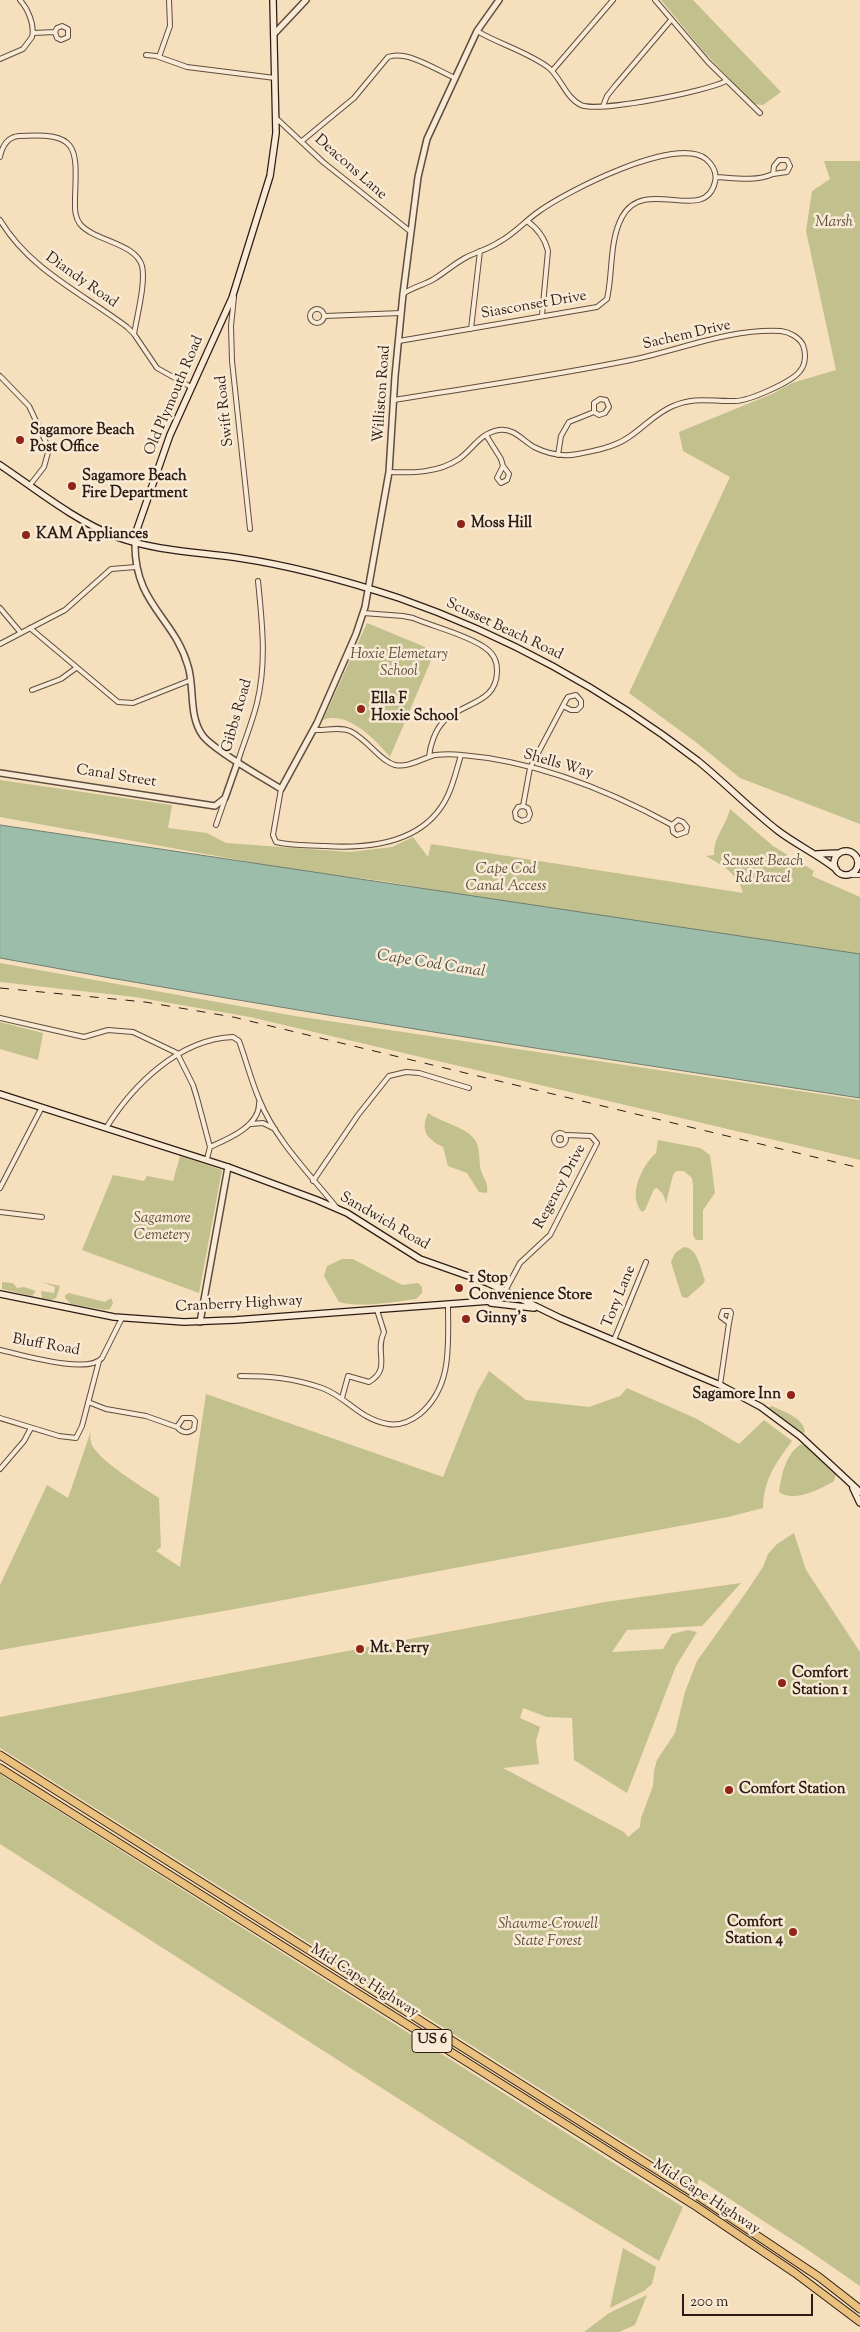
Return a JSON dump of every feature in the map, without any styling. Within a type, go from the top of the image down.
[{"type":"highway","name":"Mid Cape Highway","points":[[0,1755],[714,2206],[818,2277],[860,2309]]},
{"type":"highway","name":"Mid Cape Highway","points":[[0,1768],[697,2207],[795,2273],[860,2322]]},
{"type":"main road","name":"Old Plymouth Road","points":[[135,543],[136,532],[164,449],[235,290],[270,176],[275,150],[276,118],[273,0]]},
{"type":"main road","name":"Scusset Beach Road","points":[[0,466],[94,526],[135,543],[274,564],[369,588],[474,627],[548,663],[591,687],[706,768],[779,832],[812,852],[841,873],[847,874],[857,868],[859,859],[849,851],[825,855],[812,852]]},
{"type":"main road","points":[[836,869],[834,862],[839,853]]},
{"type":"main road","name":"Sandwich Road","points":[[0,1094],[228,1166],[337,1208],[415,1256],[505,1291],[543,1310],[720,1385],[754,1403],[783,1423],[810,1445],[860,1492]]},
{"type":"main road","name":"Cranberry Highway","points":[[0,1294],[122,1318],[200,1322],[482,1302],[496,1300],[505,1291]]},
{"type":"main road","name":"Cranberry Highway","points":[[482,1302],[543,1310]]},
{"type":"main road","points":[[850,1484],[860,1503]]},
{"type":"street","points":[[0,59],[26,47],[33,33],[26,9],[20,0]]},
{"type":"street","points":[[159,57],[170,26],[169,0]]},
{"type":"street","points":[[274,34],[306,0]]},
{"type":"street","name":"Williston Road","points":[[281,789],[313,730],[363,613],[369,588],[389,472],[403,294],[410,232],[418,177],[427,139],[477,31],[499,0]]},
{"type":"street","points":[[552,71],[613,0]]},
{"type":"street","points":[[655,0],[726,81],[760,113]]},
{"type":"street","points":[[603,106],[606,96],[671,20]]},
{"type":"street","points":[[477,31],[533,59],[552,71],[578,103],[590,107],[708,88],[726,81]]},
{"type":"street","points":[[33,33],[55,32]]},
{"type":"street","points":[[146,54],[187,67],[275,78]]},
{"type":"street","points":[[302,141],[354,98],[388,57],[396,55],[405,56],[455,78]]},
{"type":"street","name":"Deacons Lane","points":[[276,118],[352,187],[410,232]]},
{"type":"street","name":"Diandy Road","points":[[0,157],[5,144],[16,136],[55,138],[69,144],[76,156],[75,208],[80,223],[88,230],[130,252],[141,263],[142,278],[134,334]]},
{"type":"street","points":[[403,294],[415,286],[434,279],[463,259],[498,243],[559,198],[633,164],[654,158],[697,154],[711,164],[716,177],[758,178],[787,172],[790,166],[787,160],[781,159],[776,162],[773,174]]},
{"type":"street","name":"Siasconset Drive","points":[[399,341],[597,307],[606,299],[616,234],[621,218],[633,204],[650,198],[681,202],[699,200],[713,188],[716,177]]},
{"type":"street","name":"Diandy Road","points":[[0,220],[13,238],[39,266],[122,323],[134,334],[157,368],[191,387]]},
{"type":"street","points":[[527,221],[546,242],[548,250],[542,316]]},
{"type":"street","points":[[471,329],[480,251]]},
{"type":"street","points":[[405,280],[415,286]]},
{"type":"street","name":"Swift Road","points":[[235,290],[231,326],[231,355],[250,529]]},
{"type":"street","points":[[325,316],[402,313]]},
{"type":"street","name":"Sachem Drive","points":[[394,400],[632,360],[731,336],[763,331],[786,332],[801,341],[804,352],[803,366],[800,372],[786,382],[742,400],[710,398],[682,402],[658,414],[624,440],[577,454],[558,455],[534,447],[510,431],[500,430],[486,435]]},
{"type":"street","points":[[0,376],[30,409],[49,449],[44,467],[30,485]]},
{"type":"street","points":[[0,383],[6,382]]},
{"type":"street","points":[[558,455],[565,426],[573,419],[594,412],[603,414],[608,410],[609,406],[606,400],[600,399],[594,403],[594,412]]},
{"type":"street","points":[[389,472],[422,472],[438,468],[458,460],[486,435],[501,459],[503,466]]},
{"type":"street","name":"Old Plymouth Road","points":[[135,543],[136,567],[146,594],[182,652],[188,666],[194,717],[198,729],[210,743],[281,789]]},
{"type":"street","points":[[0,644],[65,610],[111,569],[136,567]]},
{"type":"street","name":"Gibbs Road","points":[[216,825],[256,705],[263,671],[263,640],[258,581]]},
{"type":"street","points":[[0,608],[21,633]]},
{"type":"street","points":[[363,613],[413,618],[478,644],[490,652],[496,663],[497,677],[492,691],[486,698],[444,721],[432,742],[429,757]]},
{"type":"street","points":[[30,628],[111,698],[126,704],[137,702],[191,680]]},
{"type":"street","points":[[32,690],[61,679],[76,668]]},
{"type":"street","points":[[524,806],[530,768],[563,706],[568,697],[573,695],[581,701],[580,706],[576,710],[563,706]]},
{"type":"street","name":"Shells Way","points":[[313,730],[340,728],[350,731],[368,743],[385,760],[394,765],[405,765],[429,757],[461,754],[530,768],[616,796],[672,824]]},
{"type":"street","points":[[281,789],[273,835],[274,840],[288,844],[357,848],[381,845],[421,826],[440,807],[448,795],[461,754]]},
{"type":"street","name":"Canal Street","points":[[0,773],[205,805],[219,805],[225,798]]},
{"type":"street","points":[[524,806],[528,808],[530,814],[528,819],[522,821],[516,818],[515,812],[518,808],[524,806]]},
{"type":"street","name":"Shells Way","points":[[678,820],[683,822],[687,827],[686,832],[680,836],[675,834],[672,830],[672,824],[678,820]]},
{"type":"street","name":"Scusset Beach Road","points":[[847,874],[860,875]]},
{"type":"street","points":[[0,1018],[84,1037],[108,1030],[133,1032],[177,1053],[193,1085],[210,1147],[207,1160]]},
{"type":"street","points":[[106,1128],[151,1074],[177,1053],[221,1038],[235,1038],[242,1050],[259,1100],[276,1129],[294,1158],[337,1208]]},
{"type":"street","points":[[313,1181],[358,1115],[389,1076],[406,1072],[419,1073],[469,1088]]},
{"type":"street","points":[[251,1124],[258,1112],[259,1100]]},
{"type":"street","points":[[0,1188],[42,1107]]},
{"type":"street","points":[[210,1147],[251,1124],[263,1123],[276,1129]]},
{"type":"street","name":"Regency Drive","points":[[505,1291],[520,1263],[550,1235],[596,1144],[591,1136],[567,1136]]},
{"type":"street","points":[[200,1322],[228,1166]]},
{"type":"street","points":[[0,1212],[42,1217]]},
{"type":"street","name":"Tory Lane","points":[[614,1340],[646,1262]]},
{"type":"street","points":[[240,1376],[290,1378],[324,1389],[342,1398],[356,1412],[388,1424],[399,1424],[408,1421],[429,1406],[442,1386],[447,1365],[448,1305]]},
{"type":"street","points":[[342,1398],[348,1376],[369,1382],[377,1378],[381,1372],[380,1341],[384,1332],[377,1310]]},
{"type":"street","name":"Bluff Road","points":[[0,1350],[74,1364],[99,1361],[122,1318]]},
{"type":"street","points":[[720,1385],[729,1324]]},
{"type":"street","points":[[0,1418],[59,1436],[76,1438],[99,1361]]},
{"type":"street","points":[[88,1402],[106,1409],[146,1416],[177,1427],[184,1432],[191,1432],[194,1429],[195,1421],[192,1418],[183,1418],[177,1427]]},
{"type":"street","points":[[0,1469],[24,1441],[31,1428]]},
{"type":"green space","points":[[661,0],[693,0],[781,92],[763,105],[754,104],[704,52]]},
{"type":"green space","name":"Marsh","points":[[824,161],[860,161],[860,824],[740,778],[697,743],[629,693],[730,477],[683,451],[679,432],[772,394],[792,383],[836,370],[806,231],[812,191],[830,179]]},
{"type":"green space","name":"Hoxie Elemetary School","points":[[367,623],[435,651],[390,757],[369,735],[351,723],[342,719],[332,718],[323,720]]},
{"type":"green space","name":"Cape Cod Canal Access","points":[[0,780],[172,805],[168,828],[207,833],[226,843],[350,852],[392,847],[413,837],[428,857],[431,844],[743,893],[734,875],[706,856],[714,855],[718,837],[730,809],[773,846],[814,871],[812,876],[860,897],[860,954],[503,902],[382,881],[294,870],[0,817]]},
{"type":"green space","points":[[0,963],[295,1016],[860,1100],[860,1160],[250,1017],[135,997],[0,982]]},
{"type":"green space","points":[[0,1022],[43,1033],[38,1060],[0,1049]]},
{"type":"green space","points":[[428,1113],[460,1128],[475,1140],[479,1150],[480,1167],[487,1186],[487,1193],[479,1192],[467,1173],[448,1166],[443,1147],[433,1141],[425,1130]]},
{"type":"green space","points":[[658,1140],[700,1148],[710,1155],[715,1193],[703,1210],[703,1240],[696,1240],[693,1235],[693,1185],[692,1178],[684,1171],[676,1171],[673,1175],[666,1203],[663,1194],[657,1188],[654,1189],[645,1210],[642,1212],[638,1205],[636,1189],[638,1181],[646,1165],[656,1153]]},
{"type":"green space","name":"Sagamore Cemetery","points":[[180,1156],[222,1170],[199,1293],[82,1250],[113,1175],[144,1181],[147,1176],[173,1181]]},
{"type":"green space","points":[[684,1247],[689,1248],[695,1255],[705,1280],[687,1298],[682,1297],[671,1262],[675,1253]]},
{"type":"green space","points":[[342,1259],[353,1259],[402,1285],[418,1283],[422,1287],[422,1293],[416,1299],[387,1303],[348,1304],[339,1302],[324,1276],[327,1266]]},
{"type":"green space","points":[[2,1282],[13,1283],[17,1288],[24,1287],[36,1291],[32,1296],[2,1289]]},
{"type":"green space","points":[[42,1282],[60,1286],[56,1298],[51,1300],[42,1298],[41,1291],[54,1293],[55,1287]]},
{"type":"green space","points":[[69,1293],[105,1302],[111,1298],[113,1303],[110,1309],[105,1310],[71,1304],[65,1298],[65,1295]]},
{"type":"green space","points":[[489,1371],[526,1400],[589,1407],[620,1396],[627,1388],[697,1419],[739,1444],[764,1420],[792,1441],[771,1472],[763,1508],[728,1517],[235,1609],[0,1650],[0,1585],[47,1485],[68,1498],[91,1431],[91,1443],[105,1460],[159,1498],[161,1547],[156,1551],[180,1567],[206,1394],[443,1477],[477,1392]]},
{"type":"green space","points":[[772,1406],[801,1422],[805,1432],[802,1433],[767,1408]]},
{"type":"green space","points":[[801,1444],[806,1446],[836,1474],[834,1481],[807,1494],[785,1495],[779,1492],[785,1465],[791,1454]]},
{"type":"green space","name":"Shawme-Crowell State Forest","points":[[794,1533],[806,1570],[860,1652],[860,2286],[699,2179],[696,2187],[0,1748],[0,1717],[605,1602],[741,1583],[702,1626],[627,1630],[612,1652],[663,1649],[672,1634],[688,1630],[697,1632],[676,1666],[627,1793],[574,1760],[572,1718],[547,1717],[523,1708],[520,1718],[540,1727],[536,1741],[539,1764],[503,1768],[624,1832],[628,1837],[640,1827],[641,1818],[653,1786],[657,1760],[675,1733],[685,1692],[697,1661],[763,1567],[768,1554],[777,1544]]},
{"type":"green space","points":[[0,1774],[683,2207],[659,2261],[535,2186],[0,1844]]},
{"type":"green space","points":[[623,2248],[656,2267],[652,2284],[644,2291],[610,2308]]},
{"type":"green space","points":[[647,2295],[635,2325],[619,2332],[584,2332],[609,2313]]},
{"type":"water","name":"Cape Cod Canal","points":[[0,825],[860,954],[860,1098],[322,1014],[0,958]]},
{"type":"railway","points":[[0,988],[145,1002],[233,1017],[860,1168]]},
{"type":"place","name":"Sagamore Beach Post Office","points":[[20,440]]},
{"type":"place","name":"Sagamore Beach Fire Department","points":[[72,486]]},
{"type":"place","name":"Moss Hill","points":[[461,524]]},
{"type":"place","name":"KAM Appliances","points":[[26,535]]},
{"type":"place","name":"Ella F Hoxie School","points":[[361,709]]},
{"type":"place","name":"1 Stop Convenience Store","points":[[459,1288]]},
{"type":"place","name":"Ginny's","points":[[466,1319]]},
{"type":"place","name":"Sagamore Inn","points":[[791,1395]]},
{"type":"place","name":"Mt. Perry","points":[[360,1649]]},
{"type":"place","name":"Comfort Station 1","points":[[782,1683]]},
{"type":"place","name":"Comfort Station","points":[[729,1790]]},
{"type":"place","name":"Comfort Station 4","points":[[793,1932]]},
{"type":"park label","name":"Scusset Beach Rd Parcel","points":[[763,870]]}]
